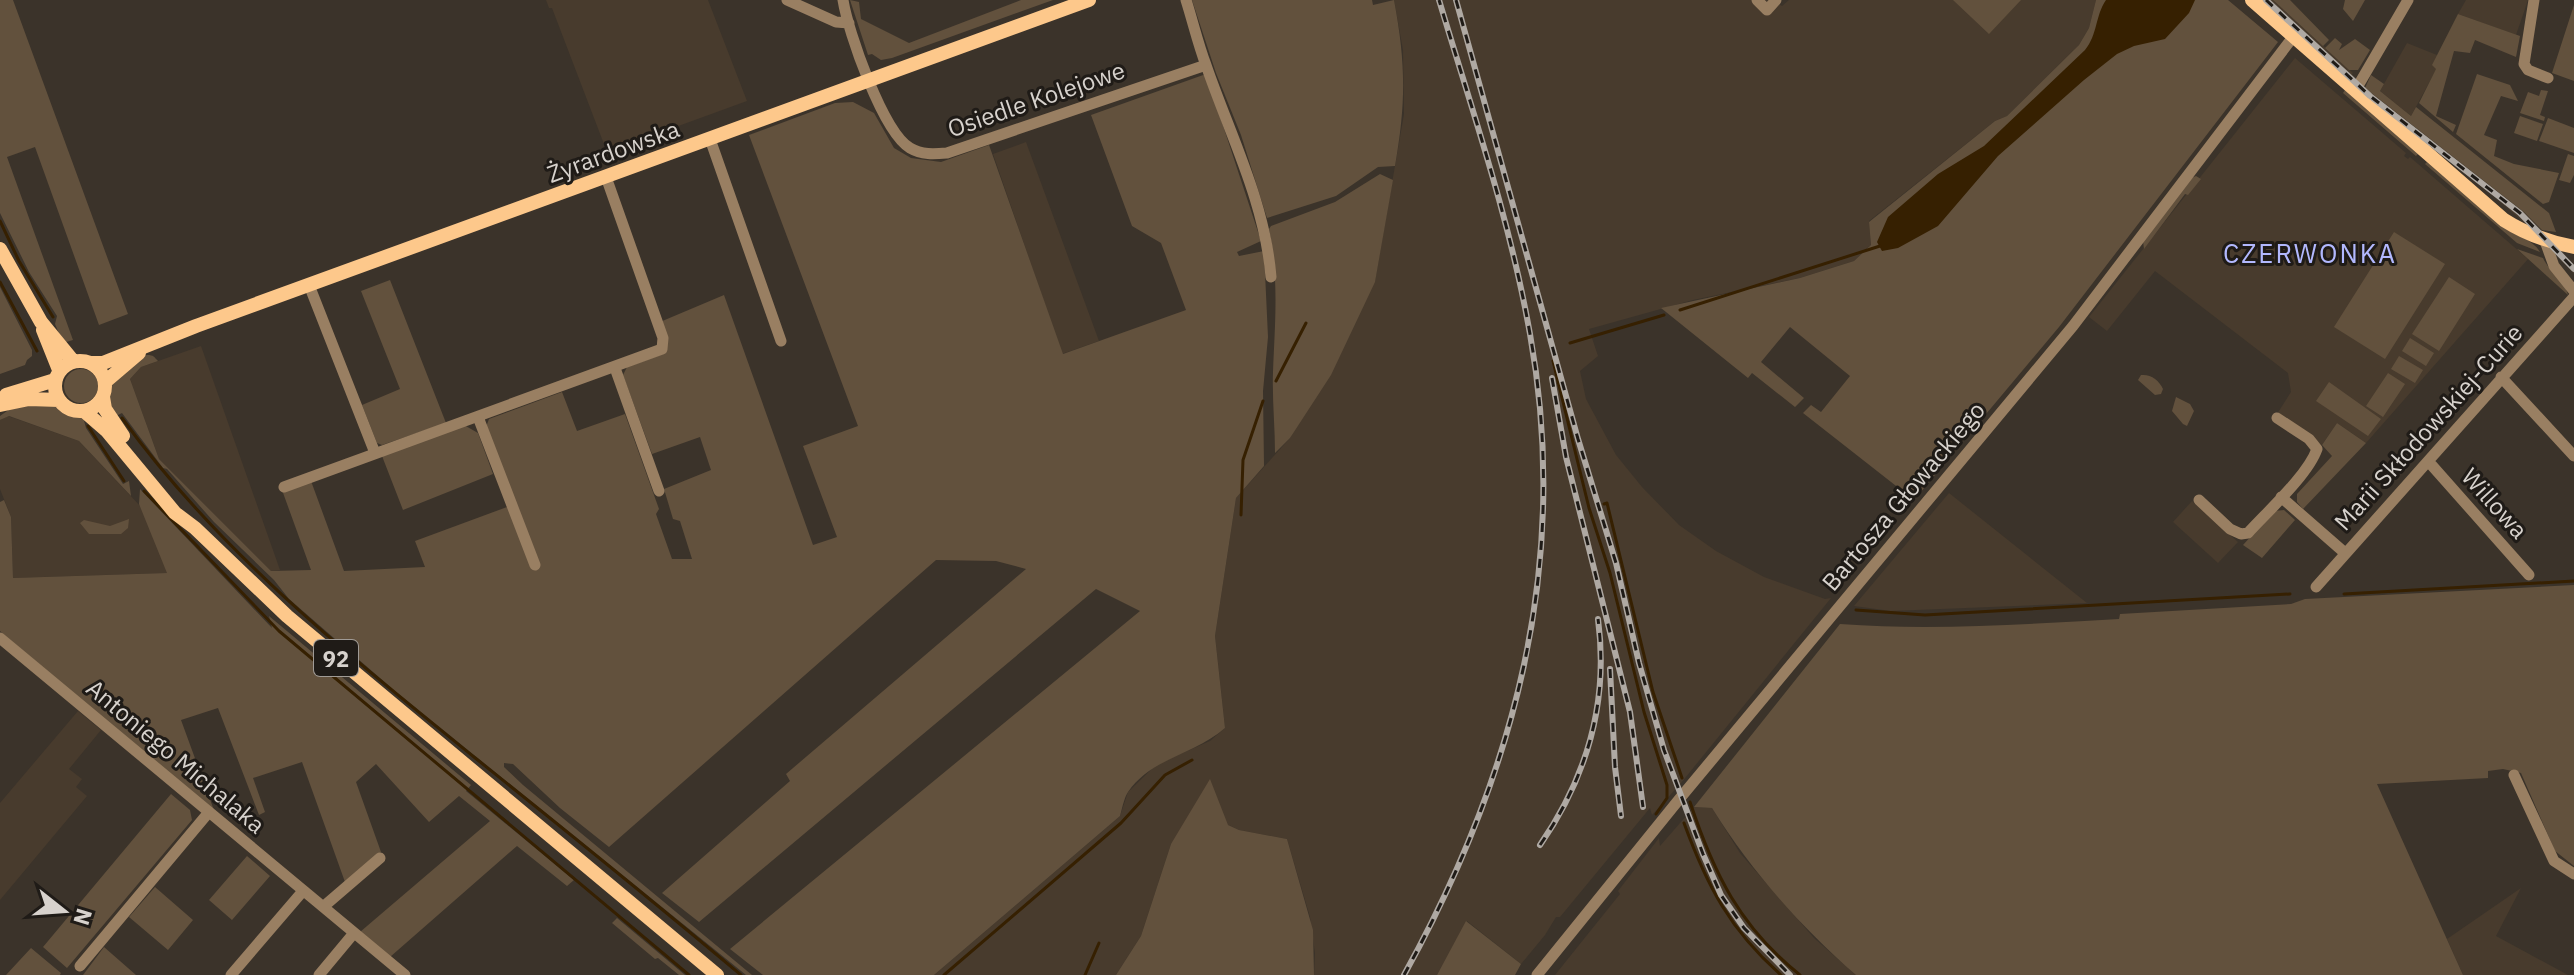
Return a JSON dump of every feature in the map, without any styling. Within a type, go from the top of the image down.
[{"type":"main road","name":"Żyrardowska","points":[[92,363],[103,363],[1089,0]]},
{"type":"main road","points":[[2252,0],[2504,220],[2545,241],[2574,247]]},
{"type":"main road","points":[[0,249],[41,322],[73,361],[92,363],[103,374],[104,390],[95,406],[84,411],[65,407],[59,400],[55,390],[57,375],[41,322]]},
{"type":"main road","name":"Żyrardowska","points":[[104,390],[152,343]]},
{"type":"main road","points":[[0,396],[57,375],[73,361]]},
{"type":"main road","name":"92","points":[[104,390],[105,409],[113,423],[195,528]]},
{"type":"main road","points":[[0,405],[41,397],[59,400]]},
{"type":"main road","name":"92","points":[[84,411],[107,431],[175,513],[195,528],[298,626],[717,975]]},
{"type":"street","points":[[787,0],[836,22],[849,23]]},
{"type":"street","name":"Osiedle Kolejowe","points":[[843,0],[870,80],[896,137],[911,149],[927,154],[947,153],[1206,65]]},
{"type":"street","points":[[1186,0],[1206,65],[1244,166],[1268,245],[1271,277]]},
{"type":"street","points":[[1757,0],[1767,10],[1776,0]]},
{"type":"street","points":[[2355,91],[2408,0]]},
{"type":"street","points":[[2534,0],[2524,64],[2528,70],[2548,78]]},
{"type":"street","name":"Bartosza Głowackiego","points":[[1537,975],[2073,326],[2293,37]]},
{"type":"street","points":[[710,139],[781,341]]},
{"type":"street","points":[[284,487],[658,353],[664,342],[606,177]]},
{"type":"street","points":[[2545,241],[2554,266],[2574,291]]},
{"type":"street","points":[[309,285],[375,453]]},
{"type":"street","name":"Marii Skłodowskiej-Curie","points":[[2316,587],[2574,297]]},
{"type":"street","points":[[615,368],[659,491]]},
{"type":"street","points":[[2501,377],[2574,456]]},
{"type":"street","points":[[478,417],[535,565]]},
{"type":"street","points":[[2199,500],[2230,529],[2241,534],[2248,533],[2314,457],[2317,449],[2309,439],[2277,418]]},
{"type":"street","name":"Willowa","points":[[2428,461],[2529,575]]},
{"type":"street","points":[[2281,497],[2345,553]]},
{"type":"street","name":"Antoniego Michalaka","points":[[0,638],[405,975]]},
{"type":"street","points":[[2514,775],[2554,861],[2574,874]]},
{"type":"street","points":[[80,966],[209,812]]},
{"type":"street","points":[[323,907],[380,858]]},
{"type":"street","points":[[231,975],[303,891]]},
{"type":"street","points":[[319,975],[354,933]]},
{"type":"shaded area","points":[[0,0],[13,0],[128,314],[99,325],[35,147],[7,157],[73,340],[63,343],[55,324],[57,316],[29,272],[0,213]]},
{"type":"shaded area","points":[[546,0],[708,0],[747,101],[607,152],[552,8]]},
{"type":"shaded area","points":[[850,0],[859,2],[861,19],[909,43],[1021,0],[1053,0],[881,60],[868,55]]},
{"type":"shaded area","points":[[1192,0],[1372,0],[1373,5],[1394,0],[1403,83],[1395,166],[1378,167],[1336,196],[1267,218],[1241,135]]},
{"type":"shaded area","points":[[1394,0],[1772,0],[1782,6],[1789,0],[2096,0],[2089,28],[2079,45],[2007,116],[1995,121],[1869,221],[1871,245],[1854,261],[1800,278],[1693,300],[1589,329],[1598,356],[1580,371],[1586,399],[1616,455],[1642,487],[1679,525],[1716,551],[1764,577],[1825,599],[1831,598],[1681,783],[1652,815],[1650,808],[1560,917],[1556,917],[1521,964],[1467,921],[1437,975],[1314,975],[1315,953],[1310,917],[1287,839],[1228,825],[1171,844],[1141,936],[1116,975],[934,975],[1120,816],[1128,792],[1157,764],[1210,741],[1225,728],[1215,636],[1236,498],[1290,438],[1375,281],[1404,114],[1403,50]]},
{"type":"shaded area","points":[[1953,0],[2021,0],[1989,34]]},
{"type":"shaded area","points":[[2096,0],[2228,0],[2278,42],[2059,327],[1914,500],[1803,413],[1811,405],[1821,412],[1850,376],[1790,327],[1761,362],[1804,398],[1795,407],[1752,373],[1748,378],[1661,308],[1800,278],[1854,261],[1871,245],[1869,222],[1995,121],[2007,116],[2079,45],[2089,28]]},
{"type":"shaded area","points":[[2106,0],[2195,0],[2189,13],[2165,39],[2134,46],[2117,54],[2084,80],[1998,156],[1938,226],[1898,248],[1882,251],[1877,242],[1888,217],[1938,174],[1984,146],[2085,50]]},
{"type":"shaded area","points":[[2262,0],[2273,0],[2353,73],[2348,79]]},
{"type":"shaded area","points":[[2273,0],[2290,0],[2329,40],[2323,46]]},
{"type":"shaded area","points":[[2345,0],[2365,0],[2353,21],[2343,9]]},
{"type":"shaded area","points":[[2466,0],[2528,0],[2516,35],[2458,14]]},
{"type":"shaded area","points":[[2574,5],[2574,81],[2552,73]]},
{"type":"shaded area","points":[[2458,14],[2520,36],[2516,57],[2475,40],[2470,53],[2454,51],[2436,116],[2456,125],[2453,132],[2419,103],[2436,69],[2432,65]]},
{"type":"shaded area","points":[[2335,38],[2342,44],[2339,50],[2355,39],[2370,50],[2358,70],[2349,70],[2325,48]]},
{"type":"shaded area","points":[[2407,43],[2437,55],[2437,68],[2411,116],[2380,91]]},
{"type":"shaded area","points":[[2295,58],[2406,153],[2404,156],[2410,157],[2528,259],[2366,443],[2337,423],[2322,445],[2277,414],[2291,392],[2288,373],[2155,271],[2107,331],[2089,317]]},
{"type":"shaded area","points":[[1206,74],[1261,241],[1237,252],[1239,256],[1264,251],[1268,337],[1263,391],[1264,466],[1236,498],[1215,636],[1225,728],[1149,771],[1127,794],[1120,816],[934,975],[763,975],[730,949],[1140,611],[1096,589],[699,922],[662,893],[790,781],[786,774],[1026,569],[996,561],[936,560],[609,847],[560,808],[513,764],[504,763],[504,767],[523,785],[752,975],[746,975],[396,692],[289,599],[163,468],[122,413],[114,417],[110,405],[110,388],[122,372],[138,359],[153,356],[158,361],[141,367],[130,379],[159,459],[271,571],[311,570],[282,490],[311,481],[344,571],[425,567],[415,541],[507,507],[486,427],[489,419],[562,392],[577,431],[625,414],[659,509],[656,514],[672,559],[692,559],[680,521],[673,519],[664,489],[711,470],[700,437],[652,454],[623,375],[627,367],[663,354],[660,322],[724,295],[813,545],[837,537],[803,446],[858,426],[749,135],[835,103],[853,102],[874,113],[894,148],[911,158],[941,162],[989,145],[1063,354],[1186,310],[1161,243],[1132,226],[1091,115]]},
{"type":"shaded area","points":[[2477,74],[2510,85],[2518,101],[2501,96],[2484,135],[2497,140],[2494,156],[2514,164],[2559,173],[2549,202],[2543,204],[2456,134]]},
{"type":"shaded area","points":[[2371,75],[2384,84],[2380,91],[2411,116],[2416,107],[2549,213],[2556,232],[2542,230],[2524,212],[2365,88]]},
{"type":"shaded area","points":[[2365,88],[2524,212],[2574,265],[2574,274],[2536,233],[2362,92]]},
{"type":"shaded area","points":[[2345,90],[2418,154],[2416,156],[2343,93]]},
{"type":"shaded area","points":[[2541,90],[2548,91],[2540,115],[2545,117],[2544,121],[2520,113],[2528,92],[2539,96]]},
{"type":"shaded area","points":[[2520,116],[2543,124],[2537,141],[2514,133]]},
{"type":"shaded area","points":[[2548,118],[2574,128],[2574,153],[2539,141]]},
{"type":"shaded area","points":[[1026,142],[1099,341],[1062,354],[993,154]]},
{"type":"shaded area","points":[[2568,154],[2574,156],[2574,175],[2570,183],[2559,180]]},
{"type":"shaded area","points":[[2427,162],[2503,227],[2540,252],[2517,243],[2425,164]]},
{"type":"shaded area","points":[[1380,174],[1393,180],[1375,282],[1331,375],[1290,438],[1275,453],[1275,283],[1269,229],[1335,202]]},
{"type":"shaded area","points":[[2196,176],[2201,179],[2188,195],[2185,194],[2144,249],[2143,241],[2191,178]]},
{"type":"shaded area","points":[[2394,232],[2445,264],[2385,359],[2334,327]]},
{"type":"shaded area","points":[[2517,249],[2543,258],[2568,295]]},
{"type":"shaded area","points":[[2449,277],[2475,294],[2439,351],[2412,334]]},
{"type":"shaded area","points":[[390,280],[446,423],[382,445],[377,443],[362,405],[400,389],[361,291]]},
{"type":"shaded area","points":[[0,287],[32,350],[32,356],[25,365],[0,374]]},
{"type":"shaded area","points":[[2410,338],[2434,353],[2426,366],[2402,351]]},
{"type":"shaded area","points":[[201,346],[280,570],[271,571],[159,459],[130,379],[141,367]]},
{"type":"shaded area","points":[[2399,356],[2423,370],[2415,383],[2391,369]]},
{"type":"shaded area","points":[[81,369],[93,374],[98,386],[93,398],[81,403],[69,398],[64,386],[69,374]]},
{"type":"shaded area","points":[[2388,373],[2405,384],[2383,417],[2366,406]]},
{"type":"shaded area","points":[[2141,375],[2157,380],[2163,389],[2161,394],[2155,395],[2138,380]]},
{"type":"shaded area","points":[[2329,382],[2381,419],[2368,436],[2316,401]]},
{"type":"shaded area","points":[[2176,397],[2190,404],[2194,411],[2187,426],[2172,411]]},
{"type":"shaded area","points":[[14,406],[56,406],[83,417],[86,428],[123,484],[129,481],[131,496],[79,441],[9,416],[0,420],[0,416]]},
{"type":"shaded area","points":[[8,416],[79,441],[142,508],[168,573],[13,578],[11,517],[0,489],[0,420]]},
{"type":"shaded area","points":[[2337,423],[2366,443],[2303,509],[2297,502],[2297,494],[2332,456],[2322,445]]},
{"type":"shaded area","points":[[464,425],[478,433],[493,474],[403,510],[382,456]]},
{"type":"shaded area","points":[[140,489],[272,628],[269,616],[471,785],[466,791],[574,880],[567,886],[517,846],[390,957],[360,932],[490,821],[459,796],[429,822],[376,764],[356,782],[381,852],[345,882],[302,762],[253,778],[265,812],[259,815],[218,708],[181,720],[215,813],[0,631],[0,502],[4,500],[11,517],[13,578],[167,573],[139,504]]},
{"type":"shaded area","points":[[1949,493],[2087,603],[1891,611],[1854,606]]},
{"type":"shaded area","points":[[2192,501],[2238,542],[2218,563],[2173,522]]},
{"type":"shaded area","points":[[2284,510],[2295,520],[2262,558],[2243,545],[2274,511]]},
{"type":"shaded area","points":[[129,519],[128,528],[121,534],[89,534],[80,523],[84,520],[110,526]]},
{"type":"shaded area","points":[[2574,585],[2574,866],[2555,851],[2521,773],[2503,769],[2488,771],[2488,778],[2377,784],[2463,975],[1856,975],[1778,897],[1712,808],[1694,807],[1840,624],[1945,627],[2049,623],[2119,619],[2120,614],[2291,604],[2305,599]]},
{"type":"shaded area","points":[[78,711],[101,730],[69,769],[82,779],[76,787],[87,796],[0,900],[0,803]]},
{"type":"shaded area","points":[[1210,779],[1228,825],[1287,839],[1313,930],[1314,975],[1116,975],[1141,936],[1171,844]]},
{"type":"shaded area","points":[[171,794],[190,810],[192,820],[67,968],[43,947]]},
{"type":"shaded area","points":[[1694,807],[1712,808],[1740,853],[1814,938],[1856,975],[1555,975],[1620,894],[1618,891],[1659,838],[1660,846]]},
{"type":"shaded area","points":[[247,856],[270,876],[232,920],[209,900]]},
{"type":"shaded area","points":[[155,887],[193,920],[168,950],[129,917]]},
{"type":"shaded area","points":[[2521,888],[2496,936],[2568,975],[2463,975],[2447,939]]},
{"type":"shaded area","points":[[617,918],[685,975],[679,975],[658,958],[655,959],[612,923]]},
{"type":"shaded area","points":[[1466,921],[1521,964],[1515,975],[1437,975]]},
{"type":"shaded area","points":[[104,947],[136,975],[83,975]]},
{"type":"shaded area","points":[[31,948],[61,973],[60,975],[6,975]]},
{"type":"waterway","points":[[0,221],[19,261],[53,317]]},
{"type":"waterway","points":[[1680,310],[1880,246]]},
{"type":"waterway","points":[[0,282],[37,351]]},
{"type":"waterway","points":[[1570,343],[1664,315]]},
{"type":"waterway","points":[[1276,381],[1306,323]]},
{"type":"waterway","points":[[1553,361],[1589,508],[1610,573],[1644,712],[1667,785],[1667,798],[1656,814]]},
{"type":"waterway","points":[[1241,515],[1243,460],[1263,401]]},
{"type":"waterway","points":[[122,418],[159,467],[200,513],[286,599],[379,679],[741,975]]},
{"type":"waterway","points":[[88,426],[124,481]]},
{"type":"waterway","points":[[144,491],[279,631],[689,975]]},
{"type":"waterway","points":[[1604,504],[1607,503],[1653,692],[1682,778]]},
{"type":"waterway","points":[[2344,594],[2574,581]]},
{"type":"waterway","points":[[1856,610],[1925,615],[2290,594]]},
{"type":"waterway","points":[[944,975],[1121,823],[1165,775],[1192,760]]},
{"type":"waterway","points":[[1690,802],[1709,853],[1732,898],[1761,938],[1800,975]]},
{"type":"waterway","points":[[1684,823],[1722,906],[1748,941],[1781,975]]},
{"type":"waterway","points":[[1085,975],[1099,943]]},
{"type":"railway","points":[[1404,975],[1443,899],[1476,822],[1503,744],[1524,665],[1537,584],[1543,502],[1541,419],[1522,291],[1489,166],[1439,0]]},
{"type":"railway","points":[[1456,0],[1578,439],[1616,563],[1639,663],[1664,750],[1721,895],[1744,928],[1790,975]]},
{"type":"railway","points":[[2266,0],[2370,96],[2520,213],[2574,269]]},
{"type":"railway","points":[[1552,378],[1566,457],[1630,712],[1643,807]]},
{"type":"railway","points":[[1540,845],[1570,793],[1591,738],[1600,680],[1598,619]]},
{"type":"railway","points":[[1610,669],[1621,816]]},
{"type":"district","name":"CZERWONKA","points":[[2310,253]]}]
